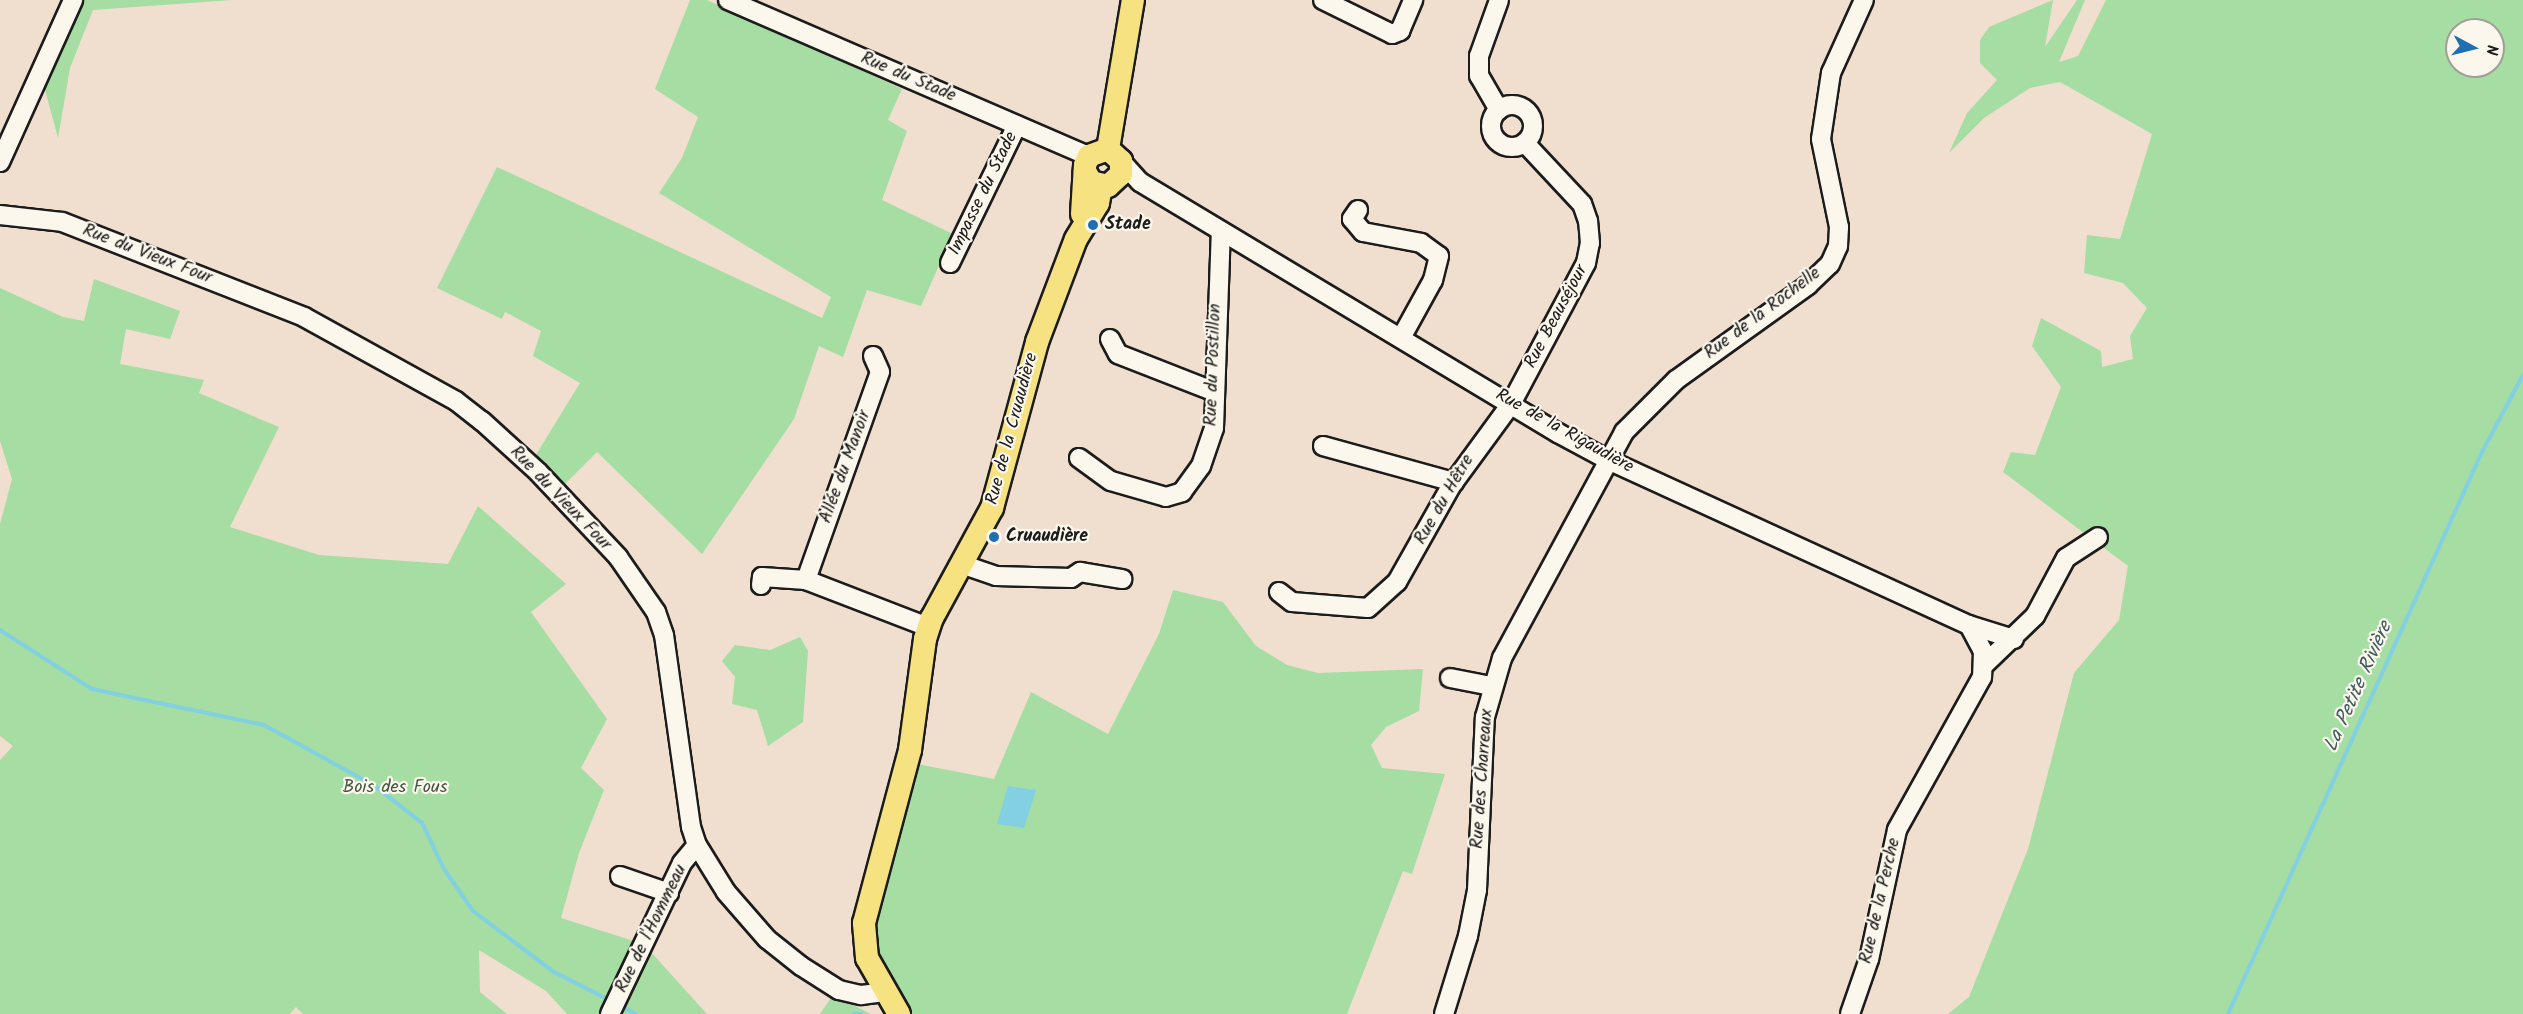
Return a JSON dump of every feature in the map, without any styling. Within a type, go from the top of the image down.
[{"type":"main road","name":"Rue de la Cruaudière","points":[[899,1014],[867,958],[864,923],[910,750],[917,684],[928,627],[964,565],[992,508],[1037,342],[1076,239],[1098,203],[1133,0]]},
{"type":"street","points":[[0,162],[73,0]]},
{"type":"street","name":"Rue du Stade","points":[[728,0],[757,6],[1103,167]]},
{"type":"street","points":[[1323,0],[1392,34],[1400,31],[1413,0]]},
{"type":"street","points":[[1499,0],[1479,56],[1479,76],[1499,110]]},
{"type":"street","name":"Rue de la Rochelle","points":[[1606,459],[1631,424],[1676,380],[1808,285],[1830,264],[1838,246],[1839,227],[1821,139],[1831,72],[1864,0]]},
{"type":"street","points":[[1511,105],[1528,113],[1533,132],[1525,143],[1512,147],[1498,142],[1491,129],[1499,110],[1511,105]]},
{"type":"street","name":"Impasse du Stade","points":[[950,263],[1017,125]]},
{"type":"street","name":"Rue Beauséjour","points":[[1511,404],[1586,263],[1590,243],[1588,221],[1581,204],[1525,143]]},
{"type":"street","name":"Rue de la Rigaudière","points":[[1103,167],[1140,182],[1606,459],[1969,625],[2014,639]]},
{"type":"street","points":[[1358,210],[1352,219],[1363,232],[1421,243],[1440,259],[1433,280],[1401,338]]},
{"type":"street","name":"Rue du Vieux Four","points":[[0,215],[62,222],[304,317],[410,374],[482,421],[538,472],[618,557],[656,612],[664,635],[697,845],[726,892],[767,939],[801,966],[839,990],[861,995],[885,992]]},
{"type":"street","name":"Rue du Postillon","points":[[1079,458],[1111,482],[1166,497],[1182,492],[1201,466],[1214,428],[1221,231]]},
{"type":"street","points":[[1110,339],[1118,354],[1215,392]]},
{"type":"street","name":"Allée du Manoir","points":[[806,580],[880,372],[873,356]]},
{"type":"street","name":"Rue du Hêtre","points":[[1279,592],[1292,602],[1368,608],[1397,582],[1454,482],[1511,404]]},
{"type":"street","points":[[1323,446],[1454,482]]},
{"type":"street","name":"Rue des Charreaux","points":[[1444,1014],[1468,936],[1477,890],[1482,747],[1491,686],[1502,658],[1606,459]]},
{"type":"street","points":[[1969,625],[1978,638],[1984,665],[2014,639],[2035,616],[2066,558],[2098,537]]},
{"type":"street","points":[[964,565],[996,576],[1071,578],[1080,572],[1122,579]]},
{"type":"street","points":[[761,585],[762,577],[806,580],[928,627]]},
{"type":"street","name":"Rue de la Perche","points":[[1850,1014],[1869,959],[1897,830],[1977,690],[1984,665]]},
{"type":"street","points":[[1450,678],[1491,686]]},
{"type":"street","name":"Rue de l'Hommeau","points":[[609,1014],[682,863],[697,845]]},
{"type":"street","points":[[620,876],[669,893]]},
{"type":"green space","points":[[59,0],[232,0],[93,10],[70,68],[58,138],[44,86],[79,7]]},
{"type":"green space","points":[[690,0],[707,0],[902,89],[888,120],[907,131],[882,200],[953,234],[921,306],[867,290],[843,357],[819,346],[794,419],[702,554],[597,452],[563,486],[534,458],[580,383],[533,356],[541,331],[505,312],[502,319],[437,288],[497,167],[822,318],[831,297],[659,193],[682,158],[698,117],[655,89]]},
{"type":"green space","points":[[2053,0],[2045,47],[2077,0],[2085,0],[2059,62],[2078,56],[2106,0],[2523,0],[2523,1014],[1948,1014],[1969,997],[2028,849],[2074,673],[2119,620],[2128,566],[2003,472],[2011,452],[2035,455],[2061,387],[2032,346],[2041,318],[2101,351],[2102,367],[2133,359],[2130,336],[2147,308],[2123,283],[2084,273],[2087,235],[2120,239],[2152,134],[2060,82],[2030,88],[1984,118],[1949,153],[1967,113],[1997,80],[1980,63],[1980,40],[1989,27]]},
{"type":"green space","name":"Bois des Fous","points":[[94,279],[180,311],[170,339],[126,329],[120,364],[204,380],[199,393],[279,427],[230,527],[319,555],[448,564],[478,506],[566,584],[531,612],[607,719],[581,768],[604,790],[579,853],[561,918],[637,942],[601,1014],[567,1014],[546,991],[479,950],[480,992],[507,1014],[303,1014],[296,1007],[290,1014],[0,1014],[0,760],[13,746],[0,736],[0,524],[12,479],[0,441],[0,288],[63,317],[84,321]]},
{"type":"green space","points":[[1173,590],[1223,602],[1256,646],[1287,665],[1318,673],[1423,669],[1419,711],[1386,727],[1371,745],[1382,768],[1445,774],[1412,874],[1403,871],[1347,1014],[913,1014],[876,946],[874,897],[912,763],[994,779],[1031,692],[1108,734],[1159,634]]},
{"type":"green space","points":[[800,637],[808,651],[803,722],[768,746],[757,710],[732,704],[735,677],[722,661],[735,645],[770,650]]},
{"type":"green space","points":[[649,950],[707,1014],[617,1014]]},
{"type":"green space","points":[[833,995],[871,1014],[820,1014]]},
{"type":"water","points":[[1008,786],[1036,790],[1024,828],[997,824]]},
{"type":"waterway","name":"La Petite Rivière","points":[[2228,1014],[2482,452],[2523,375]]},
{"type":"waterway","points":[[0,630],[92,689],[264,725],[375,786],[422,823],[444,869],[473,911],[554,972],[609,1000]]},
{"type":"waterway","points":[[619,1005],[636,1014]]},
{"type":"waterway","points":[[854,1014],[861,1014]]},
{"type":"place","name":"Stade","points":[[1093,225]]},
{"type":"place","name":"Cruaudière","points":[[994,537]]}]
